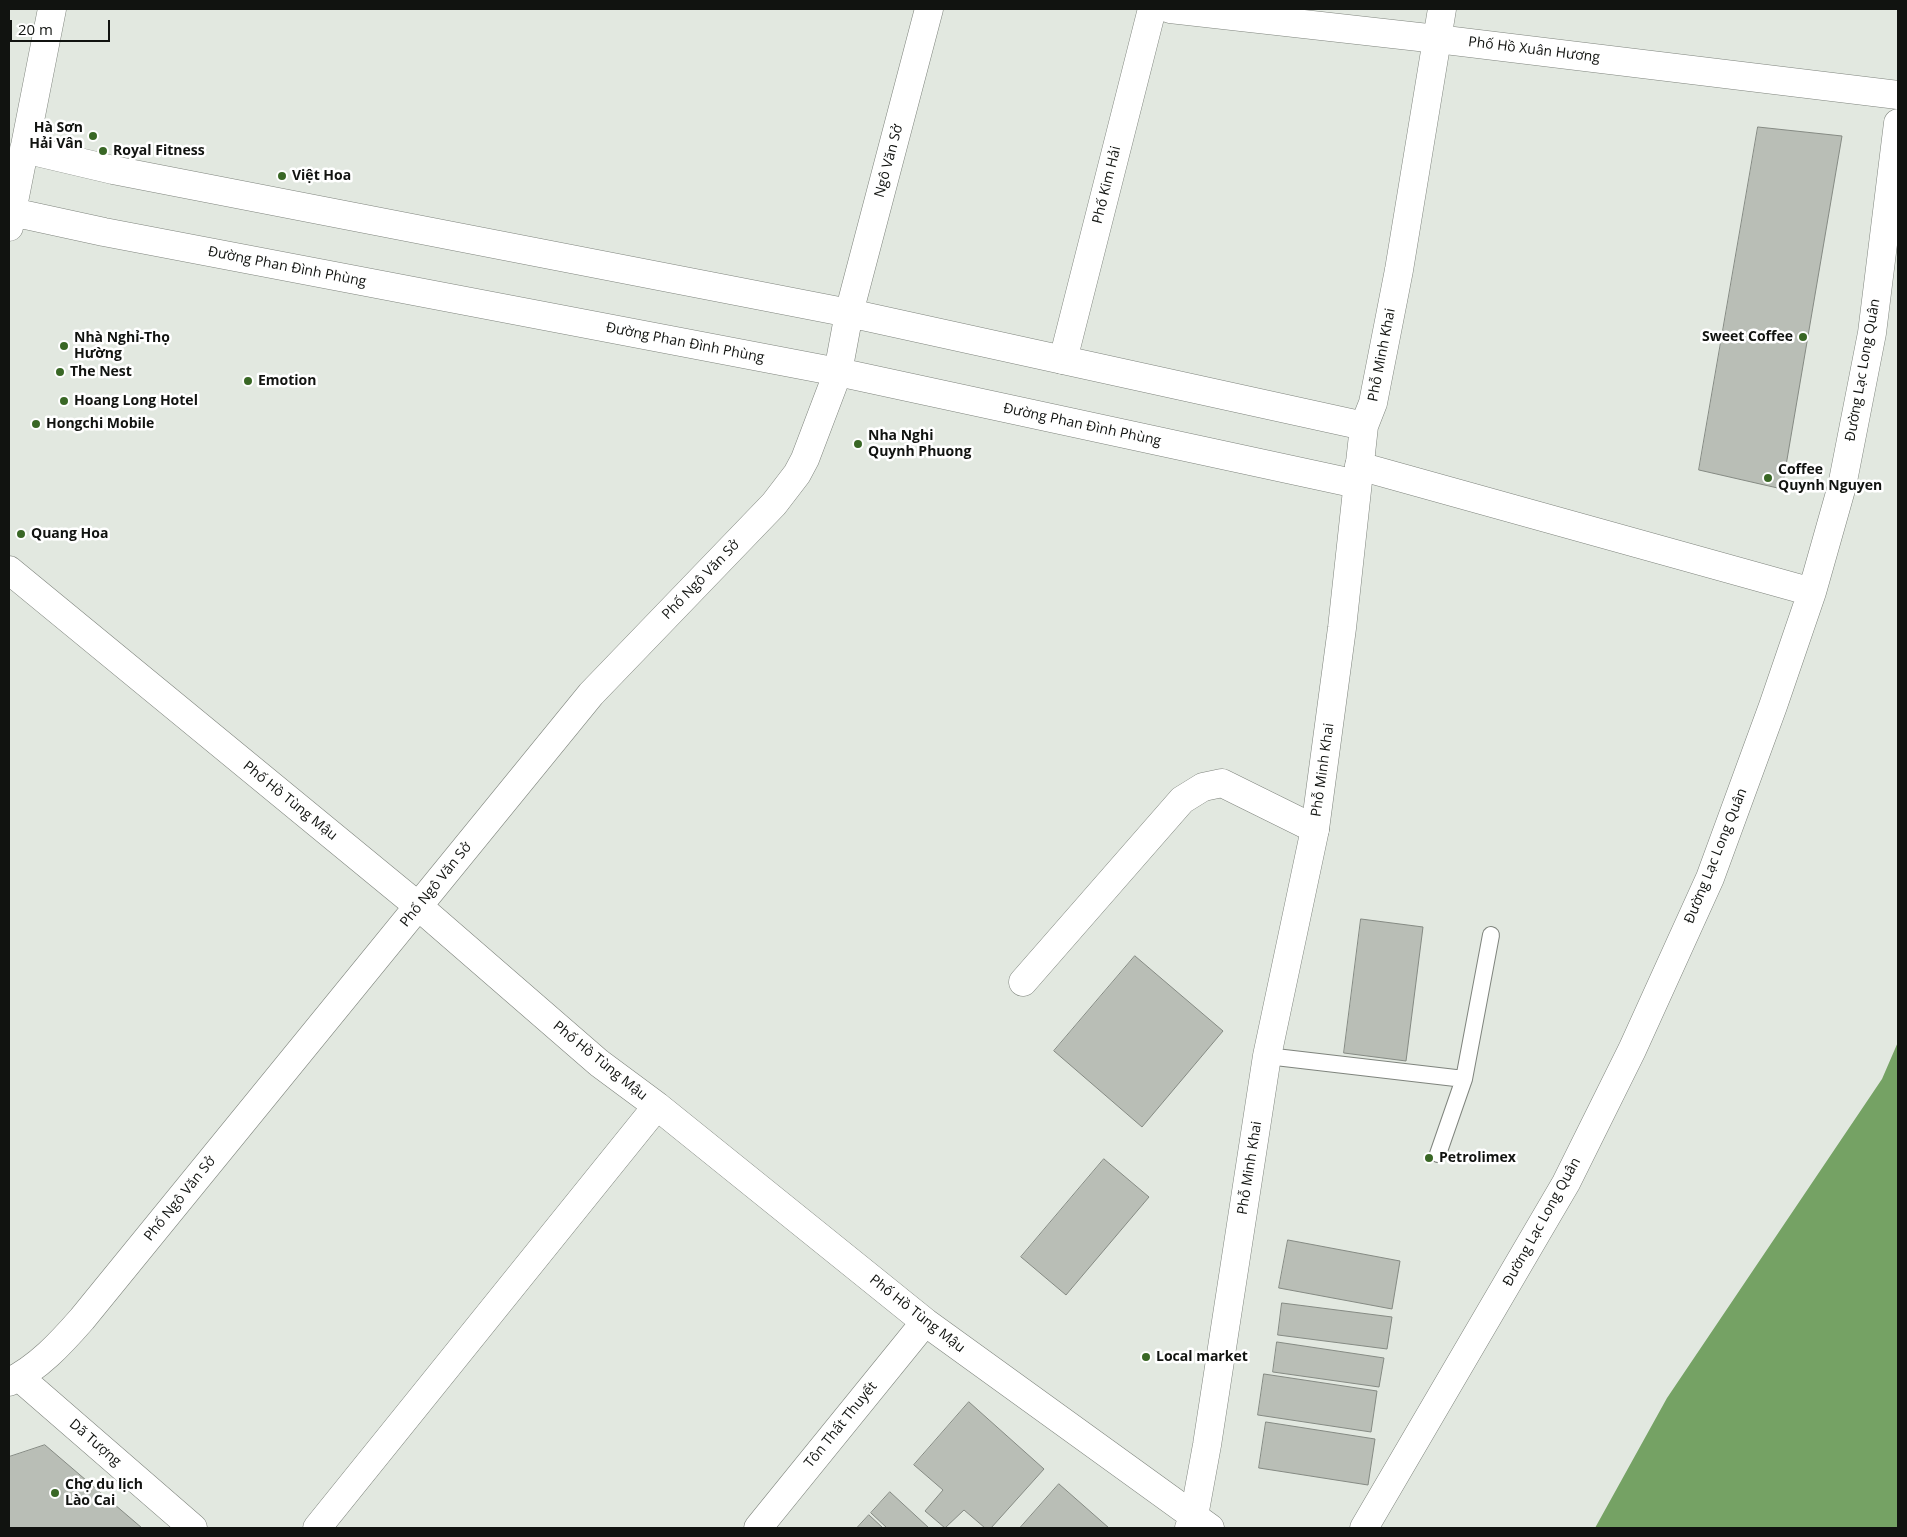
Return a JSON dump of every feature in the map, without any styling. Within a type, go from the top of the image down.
[{"type":"street","points":[[10,220],[52,9]]},
{"type":"street","name":"Ngô Văn Sở","points":[[838,372],[850,313],[929,9]]},
{"type":"street","name":"Phố Kim Hải","points":[[1063,360],[1152,9]]},
{"type":"street","name":"Phố Hồ Xuân Hương","points":[[1170,9],[1437,38],[1898,95]]},
{"type":"street","name":"Phỗ Minh Khai","points":[[1197,1524],[1267,1056],[1315,829],[1342,628],[1364,426],[1374,403],[1399,270],[1442,9]]},
{"type":"street","name":"Đường Lạc Long Quân","points":[[1364,1528],[1566,1182],[1632,1050],[1710,878],[1773,706],[1812,592],[1842,486],[1872,333],[1898,123]]},
{"type":"street","points":[[24,149],[112,170],[850,313],[1364,426]]},
{"type":"street","name":"Đường Phan Đình Phùng","points":[[10,220],[104,232],[838,372],[1358,475],[1812,592]]},
{"type":"street","name":"Phố Ngô Văn Sở","points":[[14,1380],[57,1347],[82,1320],[592,694],[774,504],[797,474],[838,372]]},
{"type":"street","name":"Phố Hồ Tùng Mậu","points":[[9,570],[418,906],[599,1063],[657,1106],[925,1322],[1197,1524]]},
{"type":"street","points":[[1023,982],[1182,800],[1203,787],[1222,783],[1315,829]]},
{"type":"street","points":[[317,1528],[657,1106]]},
{"type":"street","name":"Tôn Thất Thuyết","points":[[758,1528],[925,1322]]},
{"type":"street","name":"Dã Tượng","points":[[14,1380],[193,1528]]},
{"type":"lane","points":[[1438,1154],[1464,1079],[1491,935]]},
{"type":"lane","points":[[1267,1056],[1464,1079]]},
{"type":"shaded area","points":[[1898,1042],[1898,1528],[1595,1528],[1667,1398],[1882,1079]]},
{"type":"building","points":[[1758,127],[1842,136],[1782,489],[1699,470]]},
{"type":"building","points":[[1361,919],[1423,927],[1406,1061],[1344,1053]]},
{"type":"building","points":[[1135,956],[1223,1031],[1142,1127],[1054,1051]]},
{"type":"building","points":[[1104,1159],[1149,1197],[1066,1295],[1021,1257]]},
{"type":"building","points":[[1288,1240],[1400,1261],[1392,1309],[1279,1288]]},
{"type":"building","points":[[1282,1303],[1392,1317],[1387,1349],[1278,1335]]},
{"type":"building","points":[[1277,1342],[1384,1358],[1379,1387],[1273,1372]]},
{"type":"building","points":[[1264,1374],[1377,1391],[1371,1432],[1258,1415]]},
{"type":"building","points":[[969,1402],[1044,1469],[991,1528],[985,1528],[964,1510],[945,1528],[925,1511],[943,1490],[914,1465]]},
{"type":"building","points":[[1266,1422],[1375,1439],[1368,1485],[1259,1468]]},
{"type":"building","name":"Chợ du lịch Lào Cai","points":[[45,1445],[142,1528],[9,1528],[9,1457]]},
{"type":"building","points":[[1059,1484],[1109,1528],[1020,1528]]},
{"type":"building","points":[[890,1492],[929,1528],[887,1528],[871,1513]]},
{"type":"building","points":[[869,1515],[883,1528],[857,1528]]},
{"type":"place","name":"Hà Sơn Hải Vân","points":[[93,136]]},
{"type":"place","name":"Royal Fitness","points":[[103,151]]},
{"type":"place","name":"Việt Hoa","points":[[282,176]]},
{"type":"place","name":"Sweet Coffee","points":[[1803,337]]},
{"type":"place","name":"Nhà Nghỉ-Thọ Hường","points":[[64,346]]},
{"type":"place","name":"The Nest","points":[[60,372]]},
{"type":"place","name":"Emotion","points":[[248,381]]},
{"type":"place","name":"Hoang Long Hotel","points":[[64,401]]},
{"type":"place","name":"Hongchi Mobile","points":[[36,424]]},
{"type":"place","name":"Nha Nghi Quynh Phuong","points":[[858,444]]},
{"type":"place","name":"Coffee Quynh Nguyen","points":[[1768,478]]},
{"type":"place","name":"Quang Hoa","points":[[21,534]]},
{"type":"place","name":"Petrolimex","points":[[1429,1158]]},
{"type":"place","name":"Local market","points":[[1146,1357]]},
{"type":"place","name":"Chợ du lịch Lào Cai","points":[[55,1493]]}]
